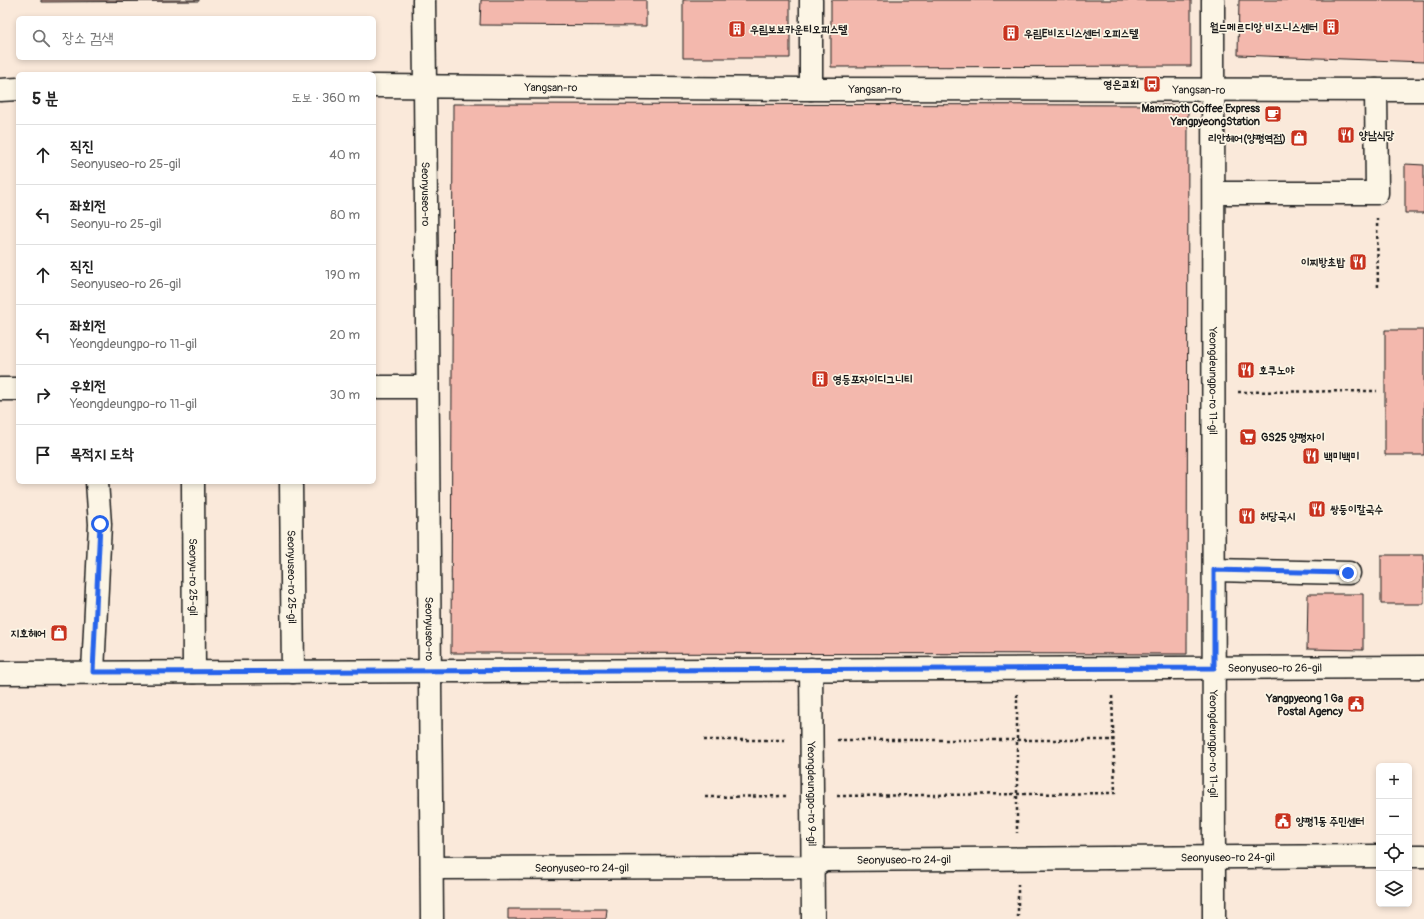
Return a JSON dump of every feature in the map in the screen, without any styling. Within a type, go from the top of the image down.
[{"type":"street","name":"Seonyuseo-ro","points":[[424,0],[432,919]]},
{"type":"street","points":[[811,0],[811,90]]},
{"type":"street","name":"Yeongdeungpo-ro 11-gil","points":[[1213,0],[1214,919]]},
{"type":"street","name":"Yangsan-ro","points":[[376,86],[425,85],[811,90],[1424,90]]},
{"type":"street","points":[[0,90],[16,89]]},
{"type":"street","points":[[1214,192],[1377,193],[1376,90]]},
{"type":"street","points":[[376,388],[427,387]]},
{"type":"street","points":[[0,389],[16,389]]},
{"type":"street","points":[[93,672],[100,524],[96,484]]},
{"type":"street","name":"Seonyu-ro 25-gil","points":[[193,484],[194,672]]},
{"type":"street","name":"Seonyuseo-ro 25-gil","points":[[292,484],[293,672]]},
{"type":"street","points":[[1214,570],[1348,573]]},
{"type":"street","name":"Seonyuseo-ro 26-gil","points":[[430,672],[811,668],[1424,667]]},
{"type":"street","name":"Yeongdeungpo-ro 9-gil","points":[[811,668],[813,919]]},
{"type":"street","points":[[0,673],[430,672]]},
{"type":"street","name":"Seonyuseo-ro 24-gil","points":[[432,868],[813,867],[824,860],[1376,856]]},
{"type":"street","points":[[1412,856],[1424,856]]},
{"type":"path","points":[[1377,193],[1378,290]]},
{"type":"path","points":[[1214,392],[1377,391]]},
{"type":"path","points":[[1017,668],[1018,919]]},
{"type":"path","points":[[705,797],[1115,793],[1111,668]]},
{"type":"path","points":[[704,740],[1114,740]]},
{"type":"building","points":[[41,0],[199,0],[199,1],[41,2]]},
{"type":"building","points":[[481,0],[646,0],[646,26],[480,25]]},
{"type":"building","name":"우림보보카운티오피스텔","points":[[683,0],[790,0],[790,58],[683,58]]},
{"type":"building","name":"우림E비즈니스센터 오피스텔","points":[[831,0],[1191,0],[1191,66],[831,67]]},
{"type":"building","name":"월드메르디앙 비즈니스센터","points":[[1239,0],[1424,0],[1424,62],[1238,55]]},
{"type":"building","name":"영등포자이디그니티","points":[[453,104],[1188,105],[1187,654],[451,653]]},
{"type":"building","points":[[1405,164],[1424,165],[1424,213],[1405,213]]},
{"type":"building","points":[[1385,330],[1424,330],[1424,455],[1385,455]]},
{"type":"building","points":[[1381,555],[1424,555],[1424,604],[1381,604]]},
{"type":"building","points":[[1308,594],[1363,594],[1363,650],[1307,649]]},
{"type":"building","points":[[508,909],[607,909],[606,919],[508,919]]},
{"type":"place","name":"월드메르디앙 비즈니스센터","points":[[1331,27]]},
{"type":"place","name":"우림보보카운티오피스텔","points":[[737,29]]},
{"type":"place","name":"우림E비즈니스센터 오피스텔","points":[[1011,33]]},
{"type":"place","name":"영은교회","points":[[1152,84]]},
{"type":"place","name":"Mammoth Coffee Express YangpyeongStation","points":[[1273,114]]},
{"type":"place","name":"양남식당","points":[[1346,135]]},
{"type":"place","name":"리안헤어(양평역점)","points":[[1299,138]]},
{"type":"place","name":"이찌방초밥","points":[[1358,262]]},
{"type":"place","name":"호쿠노야","points":[[1246,370]]},
{"type":"place","name":"영등포자이디그니티","points":[[820,379]]},
{"type":"place","name":"GS25 양평자이","points":[[1248,437]]},
{"type":"place","name":"백미백미","points":[[1311,456]]},
{"type":"place","name":"쌍둥이칼국수","points":[[1317,509]]},
{"type":"place","name":"허당국시","points":[[1247,516]]},
{"type":"place","name":"지호헤어","points":[[59,633]]},
{"type":"place","name":"Yangpyeong 1 Ga Postal Agency","points":[[1356,704]]},
{"type":"place","name":"양평1동 주민센터","points":[[1283,821]]},
{"type":"route","points":[[100,524],[93,672],[430,672],[811,668],[1214,668],[1214,570],[1348,573]]}]
